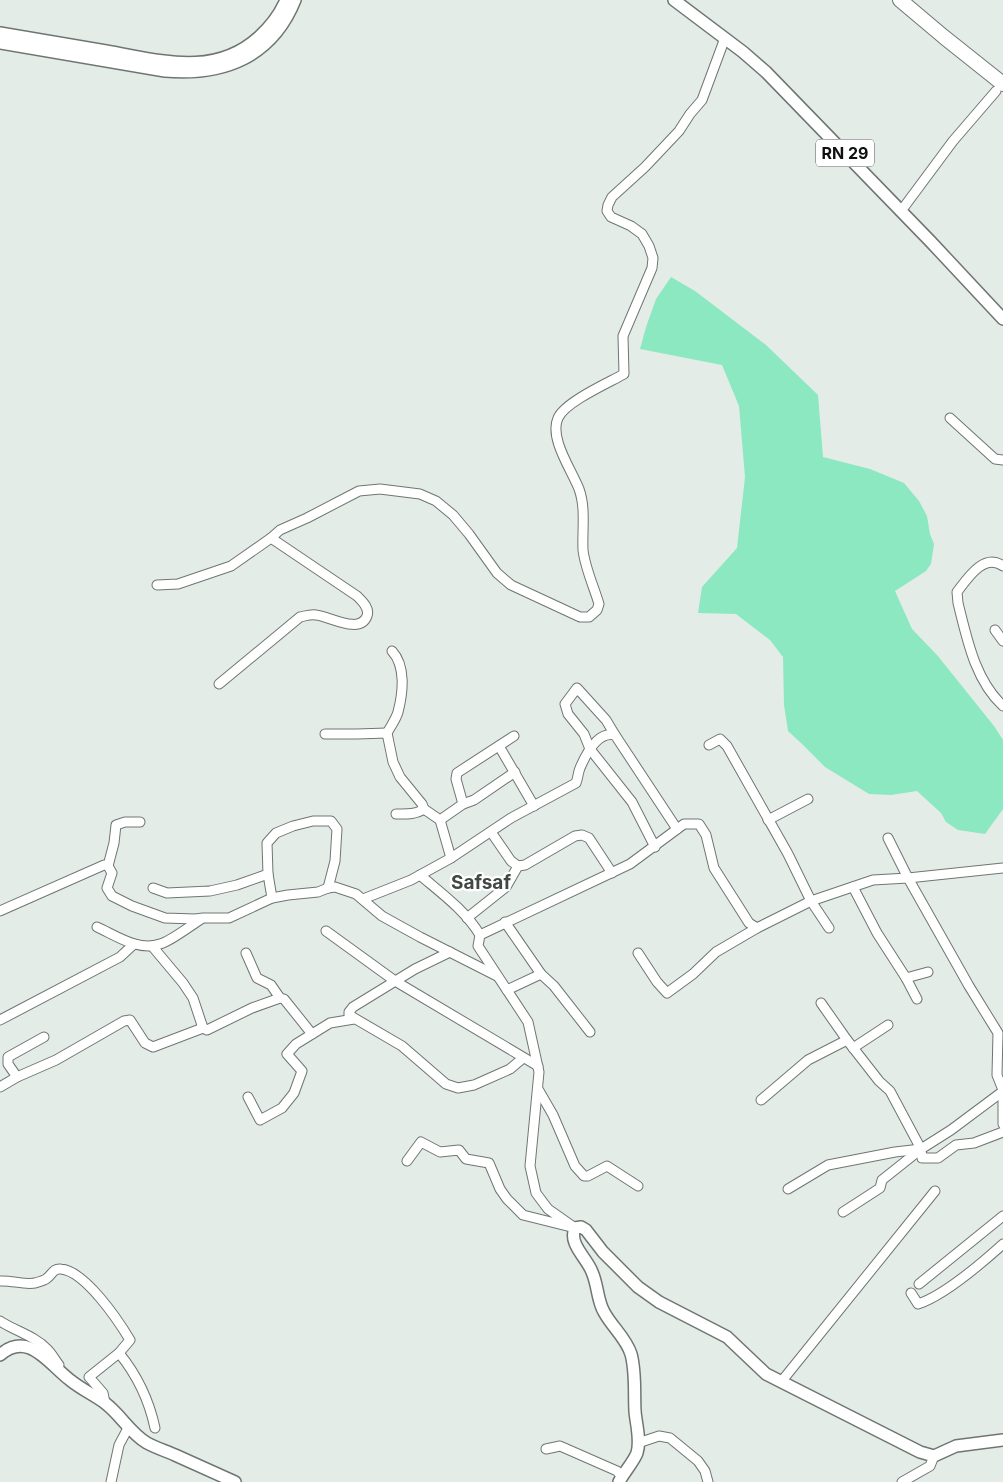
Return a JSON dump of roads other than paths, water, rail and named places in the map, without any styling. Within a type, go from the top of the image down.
[{"type":"highway","points":[[900,0],[1000,87]]},
{"type":"highway","points":[[914,0],[1003,71]]},
{"type":"main road","points":[[0,33],[166,62],[181,64],[205,62],[228,57],[254,41],[266,31],[286,0]]},
{"type":"main road","points":[[0,43],[165,71],[197,72],[214,70],[247,58],[260,48],[283,23],[295,0]]},
{"type":"main road","name":"RN 29","points":[[674,0],[766,72],[901,211],[1003,320]]},
{"type":"main road","points":[[620,1479],[637,1452],[638,1443],[631,1353],[625,1341],[604,1312],[592,1272],[576,1246],[573,1233],[575,1228],[581,1227],[586,1230],[603,1252],[638,1288],[659,1302],[727,1337],[766,1374],[920,1452],[934,1456],[956,1446],[1003,1440]]},
{"type":"main road","points":[[0,1355],[7,1348],[18,1346],[28,1347],[40,1353],[70,1380],[105,1403],[128,1428],[146,1442],[235,1482]]},
{"type":"street","points":[[157,585],[178,584],[231,566],[280,530],[359,491],[380,489],[420,494],[436,501],[453,515],[470,534],[496,573],[511,585],[580,617],[589,617],[597,610],[599,604],[584,551],[583,510],[580,491],[559,444],[556,424],[559,415],[569,404],[624,374],[624,336],[652,268],[653,258],[642,234],[631,226],[611,217],[607,211],[608,205],[612,197],[645,167],[679,130],[702,100],[724,38]]},
{"type":"street","points":[[901,211],[953,142],[1000,87]]},
{"type":"street","points":[[950,418],[995,459],[1003,460]]},
{"type":"street","points":[[219,684],[300,617],[316,615],[350,625],[361,624],[367,617],[368,611],[364,603],[357,596],[271,538]]},
{"type":"street","points":[[1003,566],[997,563],[988,563],[981,566],[975,570],[957,592],[958,603],[978,670],[995,699],[1003,706]]},
{"type":"street","points":[[995,630],[1003,641]]},
{"type":"street","points":[[392,651],[397,656],[403,680],[398,712],[387,733],[393,762],[400,777],[424,809],[440,820],[451,858]]},
{"type":"street","points":[[655,847],[632,802],[590,749],[584,734],[568,714],[565,704],[578,688],[606,720],[677,829]]},
{"type":"street","points":[[325,734],[387,733]]},
{"type":"street","points":[[363,899],[411,880],[451,858],[511,818],[576,783],[581,766],[593,744],[610,733],[615,735]]},
{"type":"street","points":[[463,804],[456,779],[457,773],[514,736]]},
{"type":"street","points":[[709,745],[720,739],[727,746],[788,854],[812,901],[829,928]]},
{"type":"street","points":[[499,746],[534,806]]},
{"type":"street","points":[[440,820],[515,772]]},
{"type":"street","points":[[768,820],[808,799]]},
{"type":"street","points":[[396,814],[410,814],[424,809]]},
{"type":"street","points":[[272,898],[268,874],[267,843],[276,833],[313,820],[331,821],[337,828],[335,861],[328,888]]},
{"type":"street","points":[[140,822],[125,822],[116,825],[108,866],[112,873],[107,888],[112,896],[132,906],[165,918],[230,918],[272,898],[318,892],[335,887],[356,894],[382,916],[497,976]]},
{"type":"street","points":[[480,935],[630,864],[684,824],[699,824],[706,835],[714,868],[749,923],[757,928]]},
{"type":"street","points":[[491,832],[511,861],[518,866],[525,865],[575,836],[582,835],[589,838],[612,873]]},
{"type":"street","points":[[888,838],[908,878],[998,1033],[997,1074],[1003,1091],[1003,1124]]},
{"type":"street","points":[[0,911],[96,868],[108,866]]},
{"type":"street","points":[[467,918],[506,887],[518,866]]},
{"type":"street","points":[[638,953],[657,982],[667,993],[693,974],[716,952],[757,928],[812,901],[873,880],[1003,868]]},
{"type":"street","points":[[152,888],[167,892],[210,891],[237,885],[268,874]]},
{"type":"street","points":[[420,875],[459,908],[480,935],[478,946],[528,1022],[539,1072],[530,1166],[536,1193],[548,1209],[575,1228]]},
{"type":"street","points":[[853,887],[877,933],[917,999]]},
{"type":"street","points":[[97,927],[134,944],[152,946],[160,944],[203,918]]},
{"type":"street","points":[[506,922],[541,974],[554,986],[590,1032]]},
{"type":"street","points":[[326,931],[395,981],[538,1066]]},
{"type":"street","points":[[0,1020],[120,957],[134,944]]},
{"type":"street","points":[[152,946],[193,998],[203,1028]]},
{"type":"street","points":[[450,952],[414,969],[395,981],[354,1007],[349,1012],[349,1016],[402,1046],[446,1084],[458,1088],[474,1085],[510,1069],[522,1058]]},
{"type":"street","points":[[246,953],[256,978],[271,985],[312,1034]]},
{"type":"street","points":[[906,978],[928,972]]},
{"type":"street","points":[[506,990],[541,974]]},
{"type":"street","points":[[0,1087],[56,1060],[124,1021],[130,1020],[145,1043],[153,1047],[203,1028],[207,1030],[252,1008],[280,998]]},
{"type":"street","points":[[821,1003],[878,1081],[890,1092],[921,1149],[922,1158],[938,1158],[956,1144],[974,1143],[1003,1132]]},
{"type":"street","points":[[248,1097],[260,1120],[282,1108],[294,1093],[302,1071],[287,1054],[296,1044],[316,1030],[330,1023],[354,1019]]},
{"type":"street","points":[[853,1048],[888,1025]]},
{"type":"street","points":[[17,1078],[8,1064],[8,1057],[44,1037]]},
{"type":"street","points":[[761,1100],[808,1060],[847,1040]]},
{"type":"street","points":[[538,1089],[553,1115],[575,1166],[584,1176],[588,1176],[607,1166],[638,1186]]},
{"type":"street","points":[[843,1212],[880,1188],[882,1180],[921,1149],[951,1130],[1003,1091]]},
{"type":"street","points":[[407,1160],[421,1142],[440,1152],[459,1150],[466,1159],[489,1163],[500,1189],[523,1215],[575,1228]]},
{"type":"street","points":[[788,1189],[828,1165],[921,1149]]},
{"type":"street","points":[[781,1382],[935,1191]]},
{"type":"street","points":[[919,1284],[1003,1216]]},
{"type":"street","points":[[911,1293],[918,1304],[926,1302],[991,1255],[1003,1244]]},
{"type":"street","points":[[0,1281],[32,1283],[47,1278],[60,1268],[72,1271],[85,1281],[119,1321],[130,1340],[119,1353],[89,1377],[103,1393],[105,1403]]},
{"type":"street","points":[[0,1321],[12,1329],[29,1336],[47,1349],[70,1380]]},
{"type":"street","points":[[119,1353],[130,1366],[142,1388],[150,1406],[155,1428]]},
{"type":"street","points":[[111,1482],[119,1445],[128,1428]]},
{"type":"street","points":[[638,1443],[659,1436],[670,1438],[698,1461],[705,1471],[708,1482]]},
{"type":"street","points":[[546,1449],[560,1446],[616,1471],[620,1479]]},
{"type":"street","points":[[902,1482],[930,1466],[934,1456]]},
{"type":"district","name":"Safsaf","points":[[481,882]]}]
